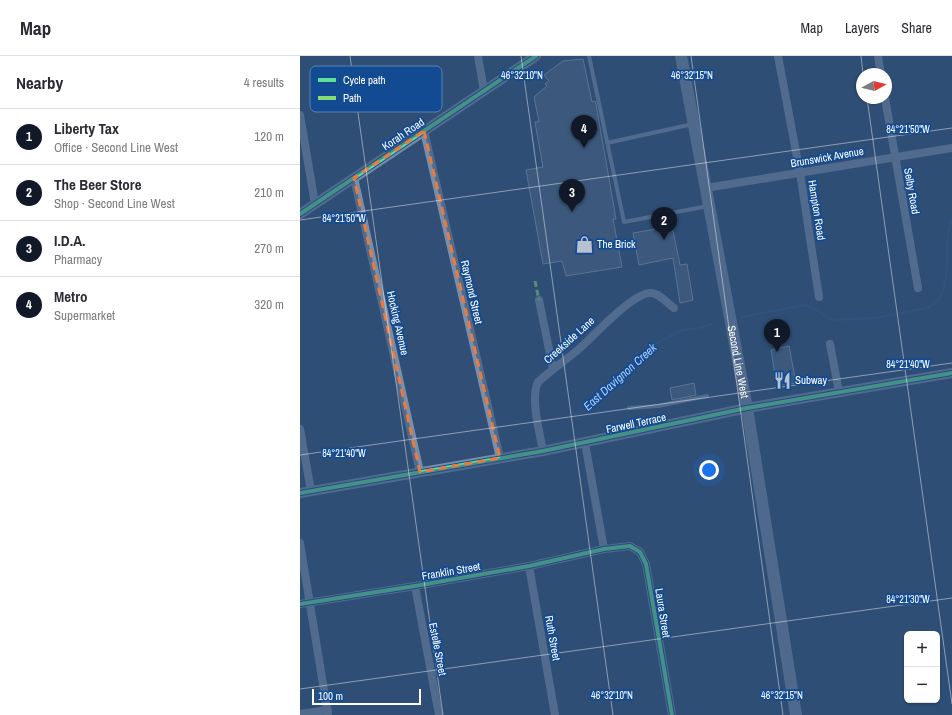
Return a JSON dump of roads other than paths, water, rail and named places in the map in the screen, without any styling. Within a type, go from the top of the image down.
[{"type":"main road","name":"Second Line West","points":[[681,56],[747,408],[796,715]]},
{"type":"street","points":[[478,56],[484,91]]},
{"type":"street","name":"Korah Road","points":[[300,214],[536,56]]},
{"type":"street","name":"Hampton Road","points":[[778,56],[800,174],[819,297]]},
{"type":"street","points":[[878,56],[880,68]]},
{"type":"street","name":"Selby Road","points":[[886,104],[918,288]]},
{"type":"street","points":[[300,115],[315,204]]},
{"type":"street","name":"Raymond Street","points":[[424,131],[500,458]]},
{"type":"street","name":"Brunswick Avenue","points":[[706,188],[800,174],[895,156],[952,148]]},
{"type":"street","name":"Hocking Avenue","points":[[354,178],[420,472]]},
{"type":"street","name":"Creekside Lane","points":[[543,451],[537,416],[536,387],[538,382],[579,349],[610,318],[640,296],[650,293],[658,295],[674,308]]},
{"type":"street","points":[[539,300],[553,369]]},
{"type":"street","points":[[830,344],[839,392]]},
{"type":"street","name":"Farwell Terrace","points":[[300,493],[585,444],[747,408],[952,373]]},
{"type":"street","points":[[300,429],[311,491]]},
{"type":"street","points":[[585,444],[604,549]]},
{"type":"street","points":[[300,543],[311,602],[328,712],[300,714]]},
{"type":"street","name":"Laura Street","points":[[604,549],[630,546],[640,552],[646,564],[672,715]]},
{"type":"street","name":"Franklin Street","points":[[300,604],[529,566],[604,549]]},
{"type":"street","name":"Ruth Street","points":[[529,566],[555,715]]},
{"type":"street","name":"Estelle Street","points":[[415,586],[439,715]]},
{"type":"lane","points":[[589,56],[624,222],[709,206]]},
{"type":"lane","points":[[607,143],[694,124]]},
{"type":"lane","points":[[630,408],[658,406],[707,396]]},
{"type":"waterway","name":"East Davignon Creek","points":[[742,317],[805,305],[819,311],[827,318],[835,320],[876,318],[927,308],[940,298],[945,284],[949,227],[952,218]]},
{"type":"waterway","name":"East Davignon Creek","points":[[573,416],[583,411],[625,375],[640,355],[657,343],[682,330],[699,328],[712,324]]},
{"type":"place","name":"Metro","points":[[584,148]]},
{"type":"place","name":"I.D.A.","points":[[572,212]]},
{"type":"place","name":"The Beer Store","points":[[664,240]]},
{"type":"place","name":"The Brick","points":[[584,244]]},
{"type":"place","name":"Liberty Tax","points":[[777,352]]},
{"type":"place","name":"Subway","points":[[782,380]]}]
